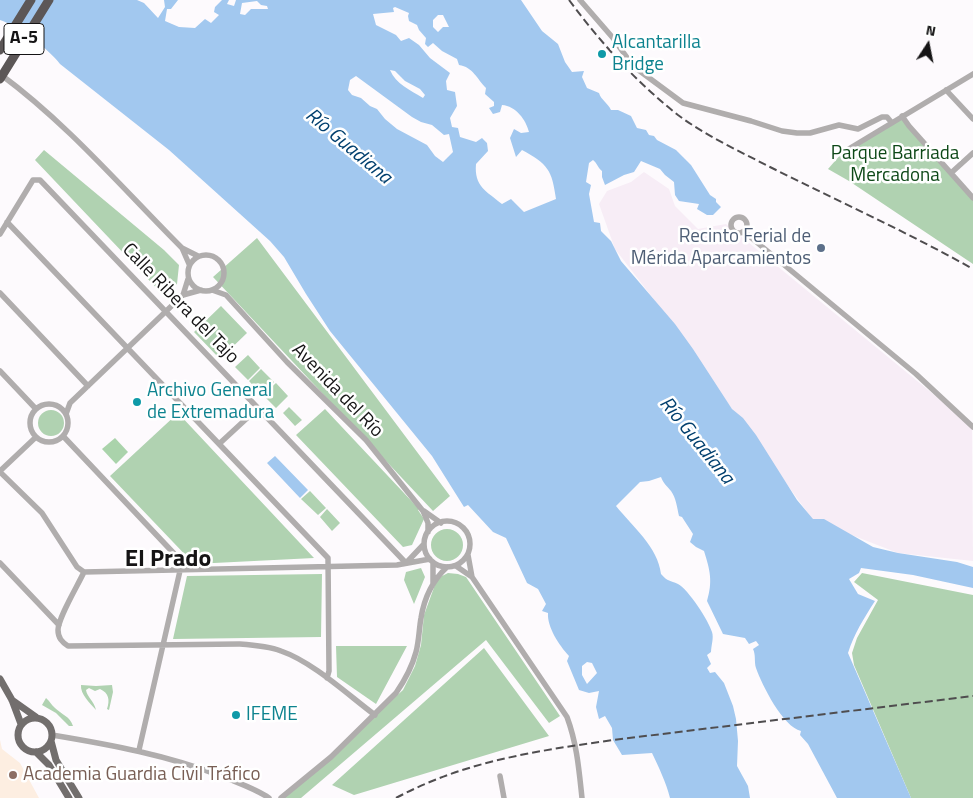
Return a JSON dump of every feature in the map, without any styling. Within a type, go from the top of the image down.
[{"type":"highway","name":"A-5","points":[[0,50],[31,0]]},
{"type":"highway","name":"A-5","points":[[0,79],[49,0]]},
{"type":"main road","points":[[0,679],[12,700],[21,724]]},
{"type":"main road","points":[[12,700],[36,718],[47,722],[51,728],[56,760],[79,798]]},
{"type":"main road","points":[[36,718],[30,718],[21,724],[18,730],[20,744],[30,752],[36,752],[47,747],[52,738]]},
{"type":"main road","points":[[36,752],[49,765],[69,798]]},
{"type":"street","points":[[580,0],[613,38],[632,66],[683,103],[797,134],[810,134],[838,125],[858,129],[882,117],[887,117],[892,123]]},
{"type":"street","points":[[0,74],[24,91],[70,132],[182,248],[198,256]]},
{"type":"street","points":[[842,153],[973,74]]},
{"type":"street","points":[[946,90],[973,119]]},
{"type":"street","points":[[902,116],[973,198]]},
{"type":"street","points":[[951,173],[973,153]]},
{"type":"street","name":"Calle Ribera del Tajo","points":[[7,222],[33,180],[40,180],[45,184],[406,563]]},
{"type":"street","points":[[0,234],[7,222],[328,558],[329,671],[327,678]]},
{"type":"street","points":[[742,232],[807,283],[916,374],[973,427]]},
{"type":"street","points":[[182,248],[189,264]]},
{"type":"street","points":[[184,295],[189,264],[198,256],[207,254],[219,259],[224,271],[223,279],[226,295]]},
{"type":"street","points":[[188,279],[196,288],[201,290]]},
{"type":"street","points":[[70,403],[46,404],[36,409],[32,414],[30,426],[36,436],[46,442],[52,442],[63,436],[68,426],[66,414],[70,403],[184,295],[201,290],[212,290],[218,287],[223,279]]},
{"type":"street","name":"Avenida del Río","points":[[212,290],[226,295],[287,362],[366,440],[423,511],[428,523],[428,532]]},
{"type":"street","points":[[0,292],[88,386]]},
{"type":"street","points":[[0,371],[36,409]]},
{"type":"street","points":[[56,405],[66,414]]},
{"type":"street","points":[[219,444],[258,408]]},
{"type":"street","points":[[36,436],[0,472],[42,513],[77,567],[84,572],[396,565],[432,561],[447,567],[456,566],[465,559],[470,547],[470,539],[462,527],[448,522],[441,522],[428,532],[424,544],[406,563]]},
{"type":"street","points":[[63,436],[182,562],[139,750]]},
{"type":"street","name":"Avenida del Río","points":[[423,511],[441,522]]},
{"type":"street","points":[[424,544],[432,561],[433,584]]},
{"type":"street","points":[[468,554],[472,577]]},
{"type":"street","points":[[0,563],[59,625]]},
{"type":"street","points":[[456,566],[472,577],[567,717],[575,739],[582,798]]},
{"type":"street","points":[[281,798],[331,757],[396,693],[411,667],[417,650],[423,609],[433,584],[447,567]]},
{"type":"street","points":[[84,572],[59,625],[60,637],[63,643],[68,646],[239,644],[267,647],[294,657],[327,678],[375,715]]},
{"type":"street","points":[[52,738],[139,750],[204,770],[269,798]]},
{"type":"street","points":[[500,776],[504,798]]},
{"type":"shaded area","points":[[644,172],[669,189],[675,206],[698,229],[726,224],[972,426],[973,561],[898,553],[813,520],[662,310],[615,249],[599,204],[607,191],[631,182]]},
{"type":"shaded area","name":"Academia Guardia Civil Tráfico","points":[[0,740],[2,749],[20,763],[39,798],[0,798]]},
{"type":"green space","name":"Parque Barriada Mercadona","points":[[902,116],[973,197],[973,264],[828,169],[842,153]]},
{"type":"green space","points":[[44,150],[164,250],[179,265],[177,284],[165,297],[35,160]]},
{"type":"green space","points":[[257,238],[450,496],[433,511],[213,277]]},
{"type":"green space","points":[[221,306],[247,333],[220,359],[194,332]]},
{"type":"green space","points":[[248,355],[260,368],[248,380],[235,367]]},
{"type":"green space","points":[[261,369],[274,382],[261,394],[249,381]]},
{"type":"green space","points":[[276,383],[288,396],[276,408],[263,395]]},
{"type":"green space","points":[[289,407],[302,420],[295,426],[283,413]]},
{"type":"green space","points":[[325,409],[419,509],[424,519],[412,545],[403,547],[296,435]]},
{"type":"green space","points":[[51,410],[60,414],[64,423],[60,432],[51,436],[42,432],[38,423],[42,414]]},
{"type":"green space","points":[[178,413],[314,558],[194,564],[110,476]]},
{"type":"green space","points":[[115,438],[128,452],[116,464],[102,449]]},
{"type":"green space","points":[[310,491],[326,508],[318,515],[301,499]]},
{"type":"green space","points":[[327,509],[340,523],[332,531],[320,517]]},
{"type":"green space","points":[[447,529],[453,530],[458,534],[462,539],[462,551],[458,556],[453,560],[447,561],[441,560],[436,556],[432,551],[431,545],[432,539],[436,534],[441,530]]},
{"type":"green space","points":[[421,568],[425,577],[414,604],[404,580],[406,572]]},
{"type":"green space","points":[[448,573],[466,577],[560,716],[549,723],[486,640],[301,798],[283,798],[403,690],[415,666],[421,645],[424,615],[436,582]]},
{"type":"green space","points":[[862,573],[973,595],[973,798],[911,798],[854,665],[852,653],[857,638],[878,600],[854,582]]},
{"type":"green space","points":[[322,574],[321,637],[173,639],[187,576]]},
{"type":"green space","points":[[336,646],[407,646],[376,704],[337,677]]},
{"type":"green space","points":[[484,648],[549,736],[354,795],[332,785]]},
{"type":"green space","points":[[81,685],[112,685],[113,692],[109,710],[107,709],[108,700],[105,693],[100,689],[95,691],[89,688],[86,690],[96,710],[84,695]]},
{"type":"green space","points":[[46,698],[68,718],[73,726],[69,726],[56,713],[42,705]]},
{"type":"water","name":"Río Guadiana","points":[[0,0],[137,0],[144,3],[158,18],[165,7],[164,0],[178,0],[171,9],[167,9],[165,21],[179,27],[195,28],[205,19],[211,23],[219,15],[214,12],[215,7],[222,0],[229,0],[227,4],[234,6],[236,0],[521,0],[542,31],[558,44],[565,62],[572,72],[584,71],[582,77],[587,88],[599,93],[611,110],[618,110],[631,116],[637,128],[646,130],[649,135],[654,136],[657,140],[676,150],[691,165],[710,195],[716,199],[716,202],[721,207],[713,215],[707,215],[697,209],[699,204],[679,201],[675,195],[674,182],[660,169],[641,161],[634,172],[605,185],[602,171],[593,160],[589,163],[586,182],[591,185],[589,194],[594,222],[600,223],[601,231],[611,241],[621,261],[675,324],[732,409],[743,418],[756,435],[797,500],[813,519],[824,519],[873,547],[898,553],[957,562],[973,567],[973,588],[913,575],[861,568],[859,573],[849,579],[858,594],[875,601],[856,633],[848,653],[911,798],[837,798],[808,744],[800,735],[801,731],[794,728],[780,714],[763,684],[756,668],[753,649],[759,645],[756,641],[749,644],[745,638],[723,634],[707,601],[710,576],[704,551],[690,542],[693,534],[682,517],[679,516],[674,497],[661,477],[640,482],[616,506],[650,546],[659,564],[661,574],[667,580],[678,584],[687,592],[698,606],[710,627],[713,639],[711,652],[707,655],[711,664],[707,668],[710,673],[715,672],[724,683],[733,706],[738,741],[737,766],[748,786],[750,798],[670,798],[652,753],[622,755],[613,740],[612,728],[605,716],[599,719],[596,707],[599,691],[589,693],[579,690],[567,661],[569,656],[554,636],[549,624],[548,613],[542,611],[546,604],[538,589],[527,583],[506,538],[493,532],[468,505],[464,507],[432,456],[330,331],[284,257],[270,241],[169,150],[60,64],[33,39],[0,20]],"holes":[[[257,1],[261,5],[267,6],[268,9],[251,9],[245,15],[240,14],[242,3]],[[395,7],[409,13],[409,21],[417,25],[426,38],[425,44],[428,47],[433,43],[442,51],[457,59],[459,65],[468,68],[474,74],[486,88],[485,94],[494,102],[494,106],[489,108],[493,114],[500,112],[502,105],[512,108],[520,114],[529,132],[521,133],[514,129],[510,138],[516,157],[522,150],[543,164],[553,181],[556,199],[524,212],[511,199],[502,204],[482,187],[477,178],[476,164],[488,151],[487,143],[482,138],[476,142],[460,137],[458,128],[452,127],[450,118],[457,106],[455,92],[447,90],[446,81],[450,73],[430,58],[419,45],[409,38],[401,41],[396,35],[376,25],[373,14],[394,12],[393,8]],[[438,15],[443,15],[449,27],[443,27],[438,32],[433,27],[433,20]],[[390,70],[395,71],[405,81],[420,89],[425,95],[423,98],[396,79]],[[356,76],[412,117],[432,125],[444,135],[449,134],[453,152],[443,162],[435,156],[427,145],[397,129],[377,109],[361,98],[352,95],[348,90],[350,80]],[[587,662],[592,663],[597,673],[587,684],[582,675],[582,666]]]},
{"type":"water","points":[[275,456],[308,490],[300,498],[267,463]]},
{"type":"railway","points":[[569,0],[606,47],[633,75],[689,123],[735,149],[898,229],[973,269]]},
{"type":"railway","points":[[396,798],[422,785],[475,766],[556,748],[973,696]]},
{"type":"place","name":"Alcantarilla Bridge","points":[[602,54]]},
{"type":"place","name":"Recinto Ferial de Mérida Aparcamientos","points":[[821,248]]},
{"type":"place","name":"Archivo General de Extremadura","points":[[137,402]]},
{"type":"place","name":"IFEME","points":[[236,715]]},
{"type":"place","name":"Academia Guardia Civil Tráfico","points":[[13,775]]},
{"type":"district","name":"El Prado","points":[[168,560]]}]
